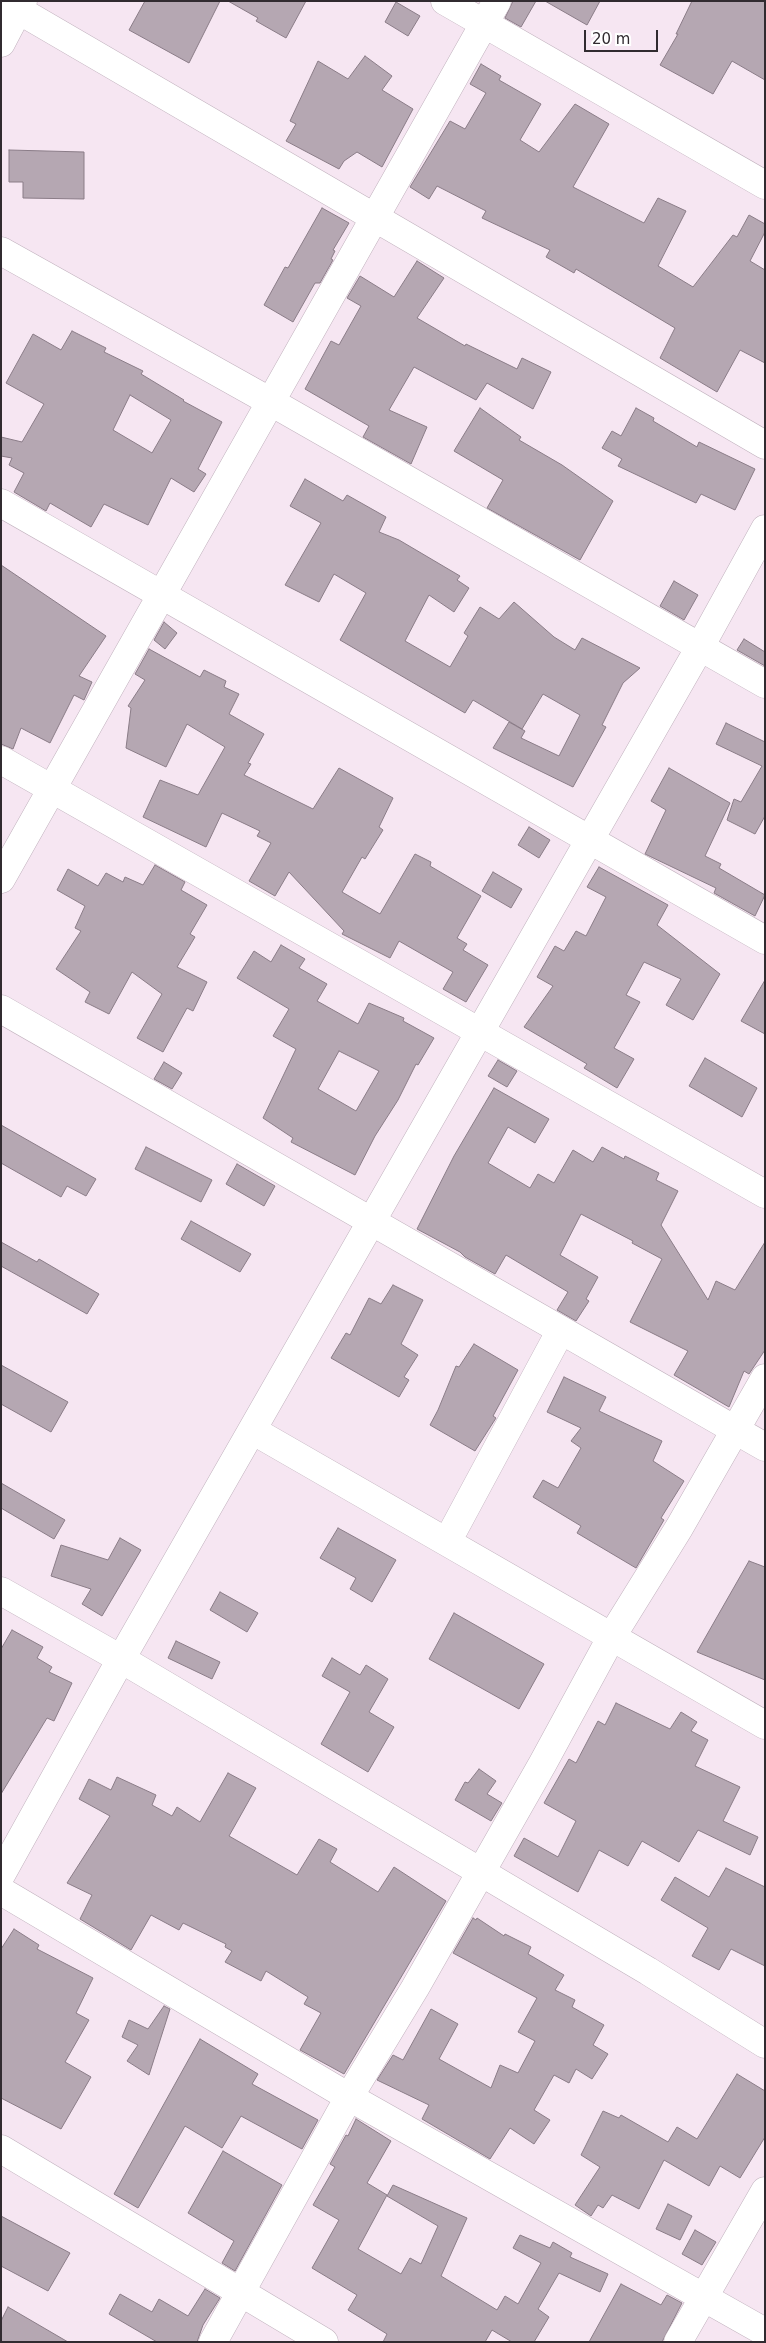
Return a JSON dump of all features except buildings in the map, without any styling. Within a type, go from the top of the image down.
[{"type":"street","points":[[445,1],[491,12],[765,185]]},
{"type":"street","points":[[1,43],[15,4],[765,445]]},
{"type":"street","points":[[1,879],[491,12]]},
{"type":"street","points":[[1,250],[765,684]]},
{"type":"street","points":[[1,503],[765,940]]},
{"type":"street","points":[[1,1875],[252,1430],[590,841],[765,529]]},
{"type":"street","points":[[1,760],[482,1031],[765,1194]]},
{"type":"street","points":[[1,1009],[735,1431],[765,1446]]},
{"type":"street","points":[[448,1542],[561,1330]]},
{"type":"street","points":[[213,2342],[242,2293],[349,2097],[415,1988],[543,1763],[612,1636],[765,1378]]},
{"type":"street","points":[[252,1430],[765,1726]]},
{"type":"street","points":[[1,1591],[122,1659],[479,1873],[648,1971],[765,2044]]},
{"type":"street","points":[[1,1891],[349,2097],[765,2332]]},
{"type":"street","points":[[1,2149],[324,2342]]},
{"type":"street","points":[[678,2342],[765,2191]]}]
